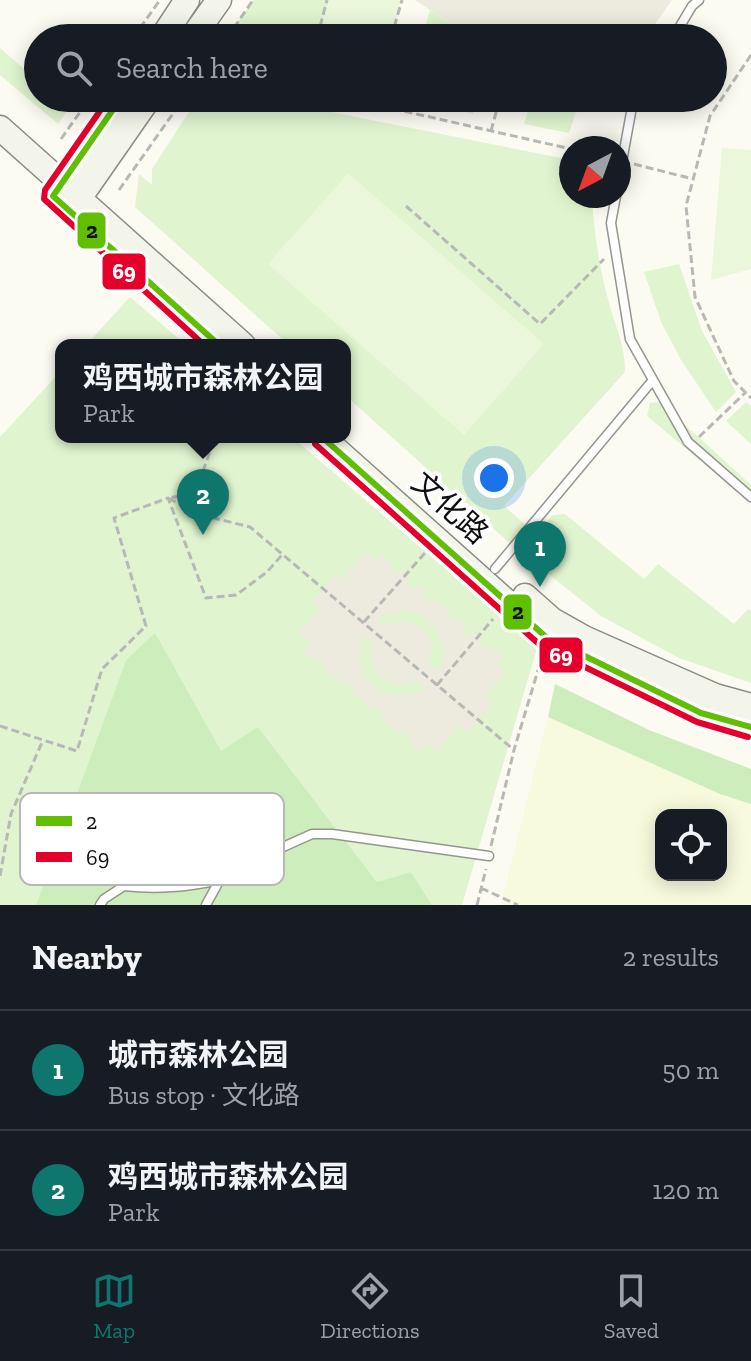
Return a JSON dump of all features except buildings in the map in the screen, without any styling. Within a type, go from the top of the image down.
[{"type":"main road","points":[[171,24],[187,0]]},
{"type":"main road","points":[[202,24],[219,0]]},
{"type":"main road","points":[[66,197],[113,112]]},
{"type":"main road","points":[[66,197],[137,112]]},
{"type":"main road","points":[[0,128],[66,197],[213,339]]},
{"type":"main road","points":[[0,150],[66,197],[236,339]]},
{"type":"main road","name":"文化路","points":[[351,441],[552,620],[584,638],[715,696],[751,706]]},
{"type":"main road","name":"文化路","points":[[329,443],[546,637],[701,713],[751,727]]},
{"type":"lane","points":[[681,24],[699,0]]},
{"type":"lane","points":[[627,136],[631,112]]},
{"type":"lane","points":[[614,208],[611,223],[630,339],[691,445],[751,497]]},
{"type":"lane","points":[[495,569],[653,380]]},
{"type":"lane","points":[[284,847],[312,834],[332,834],[489,856]]},
{"type":"lane","points":[[100,905],[124,886],[153,890],[197,885]]},
{"type":"lane","points":[[206,905],[217,885]]},
{"type":"path","points":[[143,24],[160,0]]},
{"type":"path","points":[[237,24],[253,0]]},
{"type":"path","points":[[321,24],[327,0]]},
{"type":"path","points":[[395,24],[402,0]]},
{"type":"path","points":[[727,91],[751,55]]},
{"type":"path","points":[[61,139],[80,112]]},
{"type":"path","points":[[119,190],[174,112]]},
{"type":"path","points":[[407,112],[559,146]]},
{"type":"path","points":[[491,131],[496,112]]},
{"type":"path","points":[[713,112],[686,206],[695,297],[734,381],[751,398]]},
{"type":"path","points":[[631,163],[694,179]]},
{"type":"path","points":[[406,206],[540,324],[615,248]]},
{"type":"path","points":[[691,445],[746,392]]},
{"type":"path","points":[[198,514],[195,495],[213,443]]},
{"type":"path","points":[[0,726],[77,751],[102,669],[146,626],[114,518],[168,498],[195,495]]},
{"type":"path","points":[[168,498],[198,514],[250,527],[514,750]]},
{"type":"path","points":[[168,498],[206,598],[236,595],[267,572],[282,555]]},
{"type":"path","points":[[363,623],[427,550]]},
{"type":"path","points":[[437,685],[498,613]]},
{"type":"path","points":[[477,905],[514,750],[546,637]]},
{"type":"path","points":[[20,793],[43,740]]},
{"type":"path","points":[[0,876],[11,814],[20,793]]},
{"type":"path","points":[[481,888],[518,905]]},
{"type":"green space","points":[[253,0],[329,0],[322,24],[237,24]]},
{"type":"green space","points":[[329,0],[402,0],[395,24],[322,24]]},
{"type":"green space","points":[[430,10],[452,24],[426,24]]},
{"type":"green space","points":[[0,48],[24,69],[24,95],[0,75]]},
{"type":"green space","points":[[44,112],[66,112],[58,124]]},
{"type":"green space","points":[[189,112],[331,112],[559,158],[559,208],[593,208],[601,268],[622,348],[625,372],[504,506],[536,534],[553,515],[565,514],[644,579],[658,564],[734,624],[748,609],[751,611],[751,683],[679,658],[601,616],[505,539],[351,400],[351,339],[282,339],[135,207],[139,174],[152,185],[152,169]]},
{"type":"green space","points":[[528,112],[576,112],[569,133],[524,124]]},
{"type":"green space","points":[[722,148],[751,150],[751,269],[711,280]]},
{"type":"green space","points":[[348,173],[544,344],[464,435],[268,264]]},
{"type":"green space","points":[[679,264],[702,331],[736,392],[716,412],[681,360],[661,322],[644,272]]},
{"type":"green space","points":[[130,297],[179,339],[92,339]]},
{"type":"green space","points":[[55,377],[55,443],[299,443],[537,648],[462,905],[432,905],[411,872],[377,882],[258,727],[222,752],[126,660],[77,793],[20,793],[20,885],[43,885],[36,905],[0,905],[0,437]]},
{"type":"green space","points":[[660,402],[751,485],[751,503],[647,416],[650,403]]},
{"type":"green space","points":[[746,402],[751,406],[751,444],[726,421]]},
{"type":"green space","points":[[155,633],[221,751],[258,727],[377,882],[411,872],[432,905],[36,905],[43,885],[284,885],[284,793],[77,793],[126,660]]},
{"type":"green space","points":[[555,684],[649,730],[751,769],[751,804],[720,794],[548,717]]},
{"type":"green space","points":[[548,717],[715,792],[751,804],[751,905],[501,905]]},
{"type":"shaded area","points":[[415,0],[672,0],[655,24],[452,24]]},
{"type":"shaded area","points":[[366,553],[376,561],[382,555],[394,565],[391,569],[398,574],[401,571],[411,579],[408,583],[414,589],[418,585],[427,593],[423,597],[430,603],[434,600],[451,613],[448,617],[454,623],[458,619],[466,626],[463,630],[469,636],[474,631],[484,640],[480,645],[486,650],[490,646],[503,657],[497,664],[505,672],[484,697],[492,704],[467,733],[459,726],[437,752],[428,745],[421,752],[409,742],[412,738],[405,733],[402,735],[381,718],[383,713],[376,707],[373,710],[352,693],[355,689],[346,682],[343,685],[322,667],[324,664],[316,657],[313,660],[303,652],[310,643],[299,634],[320,609],[312,602],[336,574],[343,580]],"holes":[[[406,610],[424,617],[437,630],[444,654],[440,672],[430,664],[432,644],[423,630],[409,622],[385,625],[378,619],[387,613]],[[363,636],[371,642],[372,666],[382,679],[397,685],[417,681],[425,689],[399,696],[384,693],[369,682],[360,664]]]},
{"type":"transit line","name":"69","points":[[99,112],[45,190],[44,199],[197,339]]},
{"type":"transit line","name":"2","points":[[111,112],[53,196],[212,339]]},
{"type":"transit line","name":"2","points":[[329,443],[546,637],[701,713],[751,727]]},
{"type":"transit line","name":"69","points":[[315,444],[540,645],[697,722],[748,737]]},
{"type":"place","name":"鸡西城市森林公园","points":[[203,535]]},
{"type":"place","name":"城市森林公园","points":[[540,587]]}]
